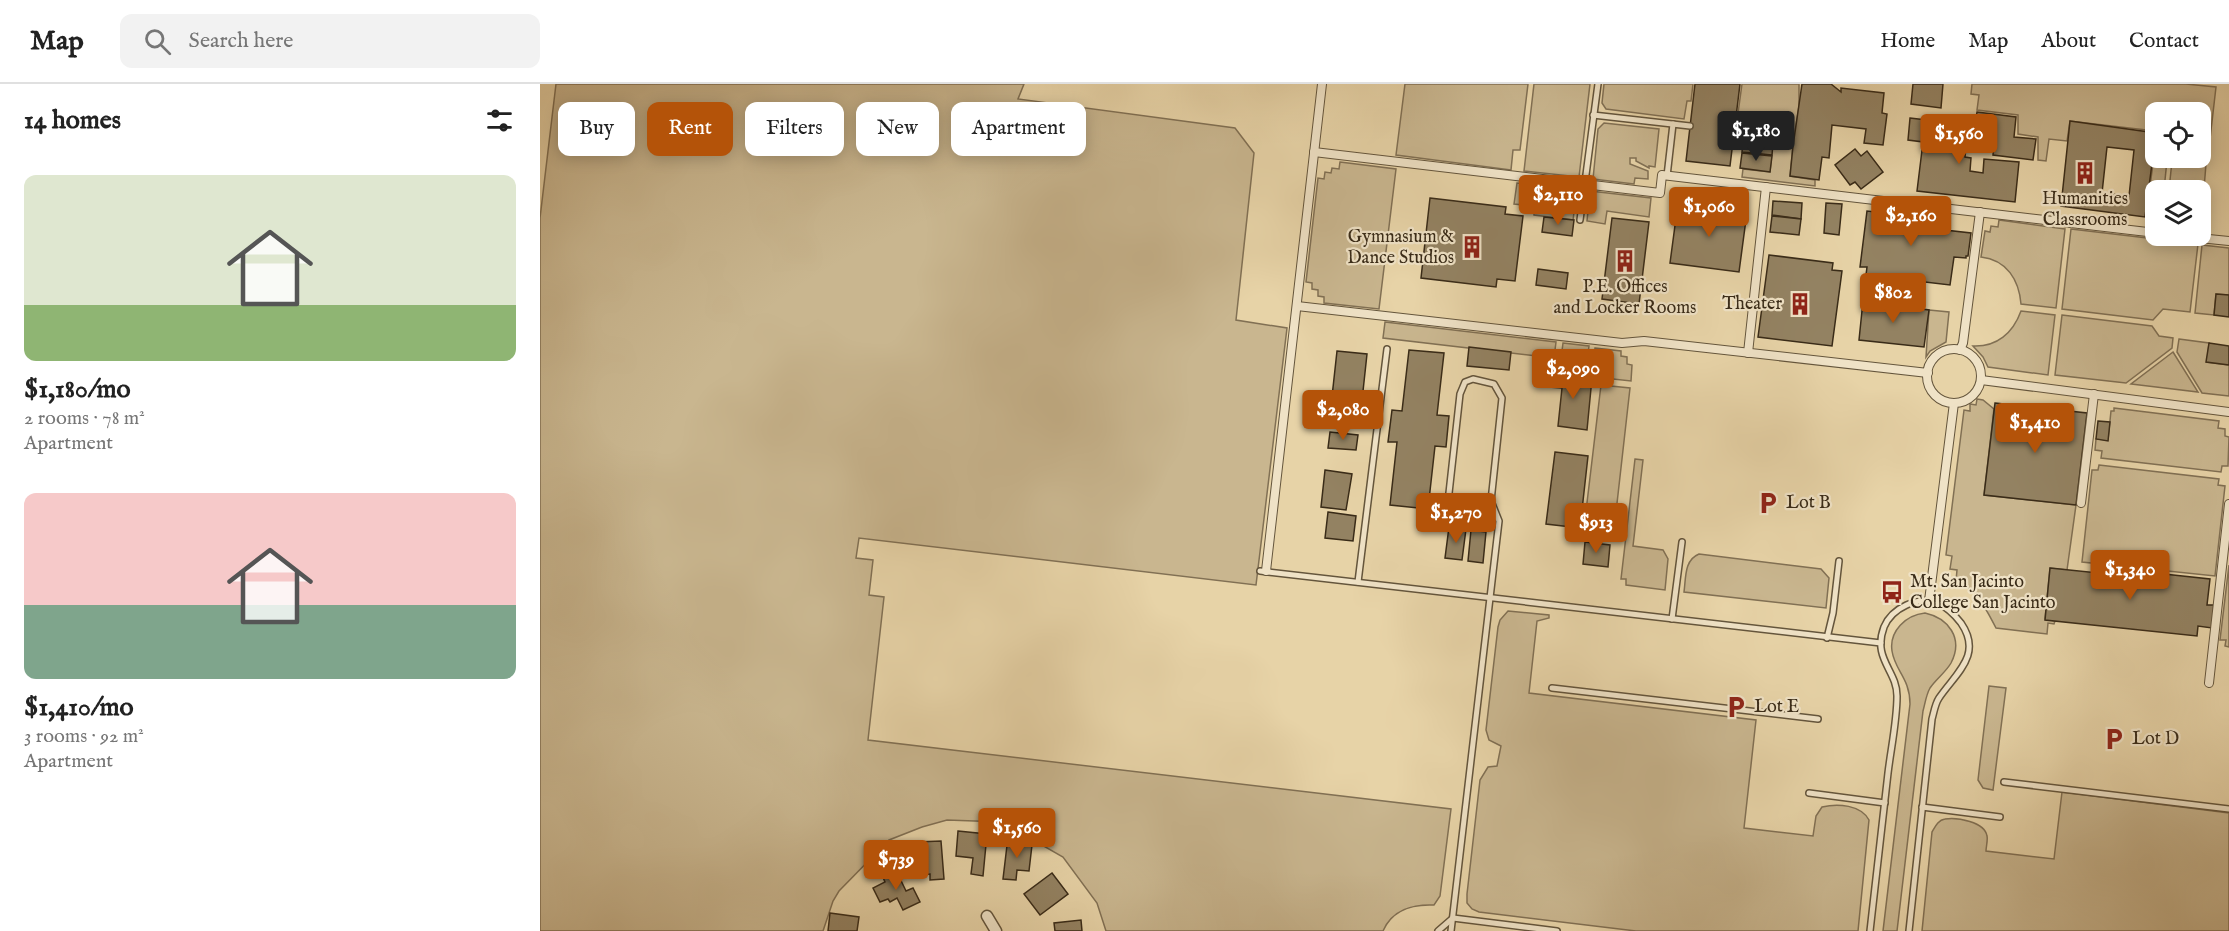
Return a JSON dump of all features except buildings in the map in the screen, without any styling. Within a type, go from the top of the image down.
[{"type":"street","points":[[1263,571],[1297,306],[1322,84]]},
{"type":"street","points":[[1314,152],[1660,193],[1662,175],[2145,232]]},
{"type":"street","points":[[1748,353],[1766,187]]},
{"type":"street","points":[[1960,350],[1963,343],[1980,212]]},
{"type":"street","points":[[2211,239],[2229,241]]},
{"type":"street","points":[[1297,306],[1622,343],[1644,341],[1928,373]]},
{"type":"street","points":[[1952,350],[1960,350],[1974,358],[1978,364],[1981,380],[1979,387],[1969,399],[1954,403],[1937,397],[1928,382],[1928,373],[1933,360],[1939,355],[1952,350]]},
{"type":"street","points":[[1981,380],[2229,412]]},
{"type":"street","points":[[2081,503],[2094,394]]},
{"type":"street","points":[[1929,601],[1954,403]]},
{"type":"street","points":[[2209,683],[2229,504]]},
{"type":"street","points":[[987,916],[996,931]]},
{"type":"lane","points":[[1580,220],[1598,84]]},
{"type":"lane","points":[[1593,115],[1690,126]]},
{"type":"lane","points":[[1667,176],[1673,124]]},
{"type":"lane","points":[[1358,582],[1387,349]]},
{"type":"lane","points":[[1451,931],[1498,521],[1491,501],[1502,398],[1494,384],[1473,379],[1466,382],[1460,394],[1447,511],[1450,518],[1455,520],[1479,522],[1496,517]]},
{"type":"lane","points":[[1672,619],[1682,542]]},
{"type":"lane","points":[[1827,638],[1833,613],[1839,561]]},
{"type":"lane","points":[[1263,571],[1881,644]]},
{"type":"lane","points":[[1870,931],[1897,694],[1884,662],[1881,644],[1885,625],[1898,609],[1912,603],[1929,601],[1945,607],[1956,617],[1967,635],[1969,655],[1938,700],[1932,719],[1909,931]]},
{"type":"lane","points":[[1552,688],[1818,718]]},
{"type":"lane","points":[[2004,782],[2229,809]]},
{"type":"lane","points":[[1809,793],[1885,802]]},
{"type":"lane","points":[[1922,807],[2000,817]]},
{"type":"lane","points":[[1438,931],[1453,918],[1557,931]]},
{"type":"shaded area","points":[[556,84],[1024,84],[1018,99],[1040,102],[951,102],[951,156],[1086,156],[1086,108],[1235,128],[1254,153],[1236,320],[1287,328],[1256,585],[859,538],[856,558],[873,560],[869,595],[884,597],[868,740],[1451,809],[1440,896],[1434,905],[1411,907],[1398,913],[1383,931],[1106,931],[1097,903],[1063,857],[1002,822],[947,820],[889,840],[839,891],[833,901],[823,931],[540,931],[540,218]]},
{"type":"shaded area","points":[[1405,84],[1528,84],[1520,150],[1513,150],[1511,170],[1396,155]]},
{"type":"shaded area","points":[[1534,84],[1590,84],[1579,177],[1524,171]]},
{"type":"shaded area","points":[[1604,84],[1693,84],[1691,101],[1687,101],[1684,119],[1606,109],[1602,103]]},
{"type":"shaded area","points":[[1742,84],[1799,84],[1799,106],[1790,176],[1815,180],[1815,186],[1742,177],[1743,169],[1770,172],[1774,132],[1736,128]]},
{"type":"shaded area","points":[[1972,84],[2186,84],[2216,87],[2211,130],[2211,102],[2145,102],[2145,130],[2070,121],[2067,141],[2049,139],[2046,161],[2038,160],[2038,137],[2018,134],[2018,115],[1977,110],[1979,95],[1971,94]]},
{"type":"shaded area","points":[[1604,123],[1659,129],[1655,167],[1649,166],[1649,168],[1636,161],[1636,158],[1630,158],[1630,164],[1648,171],[1648,179],[1635,178],[1634,184],[1593,179],[1598,129]]},
{"type":"shaded area","points":[[1340,162],[1396,169],[1379,309],[1324,303],[1324,297],[1318,296],[1318,290],[1312,289],[1312,283],[1306,282],[1318,178],[1324,179],[1325,172],[1331,173],[1332,168],[1339,169]]},
{"type":"shaded area","points":[[2152,168],[2166,168],[2165,180],[2151,180]]},
{"type":"shaded area","points":[[2171,168],[2206,168],[2205,180],[2170,180]]},
{"type":"shaded area","points":[[1517,183],[1577,190],[1573,220],[1534,215],[1534,206],[1514,204]]},
{"type":"shaded area","points":[[1590,191],[1651,198],[1649,217],[1607,211],[1605,224],[1587,221]]},
{"type":"shaded area","points":[[1999,220],[2065,229],[2056,308],[2021,304],[2018,287],[2005,267],[1998,262],[1981,257],[1985,231],[1990,232],[1991,226],[1998,227]]},
{"type":"shaded area","points":[[2071,229],[2145,238],[2145,246],[2198,246],[2190,312],[2163,309],[2153,320],[2062,309]]},
{"type":"shaded area","points":[[2202,246],[2229,248],[2229,295],[2216,294],[2214,315],[2195,313]]},
{"type":"shaded area","points":[[1929,310],[1949,312],[1946,342],[1930,351],[1926,357]]},
{"type":"shaded area","points":[[2021,311],[2055,315],[2048,375],[1988,367],[1973,346],[1990,344],[2003,337],[2014,326]]},
{"type":"shaded area","points":[[2062,315],[2152,326],[2159,336],[2173,338],[2172,348],[2126,383],[2055,375]]},
{"type":"shaded area","points":[[1385,322],[1556,342],[1554,358],[1383,338]]},
{"type":"shaded area","points":[[2179,339],[2209,343],[2207,362],[2229,365],[2229,396],[2202,393],[2177,352]]},
{"type":"shaded area","points":[[1563,343],[1589,346],[1586,368],[1583,367],[1582,376],[1565,374],[1567,360],[1561,359]]},
{"type":"shaded area","points":[[1595,348],[1621,351],[1621,356],[1627,357],[1627,364],[1632,365],[1631,381],[1595,377],[1596,369],[1593,368]]},
{"type":"shaded area","points":[[2173,352],[2198,392],[2131,384]]},
{"type":"shaded area","points":[[1601,385],[1630,388],[1615,521],[1608,520],[1607,526],[1592,525],[1591,529],[1584,528]]},
{"type":"shaded area","points":[[1977,399],[1983,400],[1994,409],[1984,495],[2076,505],[2067,570],[2050,568],[2045,619],[2055,621],[2054,624],[2048,623],[2047,634],[1996,628],[1975,594],[1956,581],[1957,570],[1950,569],[1952,556],[1946,555],[1964,410],[1970,411],[1970,404],[1976,405]]},
{"type":"shaded area","points":[[2114,408],[2219,421],[2218,428],[2225,429],[2225,436],[2229,437],[2228,466],[2222,466],[2221,472],[2101,458],[2102,451],[2095,450],[2096,439],[2108,440],[2111,411],[2114,411]]},
{"type":"shaded area","points":[[1635,459],[1643,460],[1633,546],[1663,550],[1668,559],[1665,590],[1626,585],[1626,579],[1621,579]]},
{"type":"shaded area","points":[[2099,465],[2219,479],[2218,485],[2225,486],[2215,576],[2082,562],[2092,470],[2098,470]]},
{"type":"shaded area","points":[[1699,554],[1821,569],[1829,578],[1826,608],[1684,592],[1688,565]]},
{"type":"shaded area","points":[[2229,565],[2229,647],[2225,646],[2226,640],[2220,640]]},
{"type":"shaded area","points":[[1508,611],[1549,615],[1549,618],[1537,621],[1529,693],[1756,720],[1744,828],[1813,836],[1816,816],[1822,807],[1848,806],[1861,811],[1869,820],[1858,931],[1636,931],[1479,912],[1472,909],[1467,903],[1467,894],[1480,780],[1488,767],[1497,766],[1501,746],[1489,740],[1486,730],[1498,627],[1500,620]]},
{"type":"shaded area","points":[[1925,613],[1941,619],[1952,630],[1956,645],[1955,654],[1949,666],[1930,688],[1923,711],[1897,931],[1883,931],[1910,704],[1908,688],[1896,664],[1892,644],[1900,625],[1911,617]]},
{"type":"shaded area","points":[[1989,686],[2006,688],[1993,790],[1983,788],[1978,780]]},
{"type":"shaded area","points":[[2062,792],[2229,813],[2229,931],[1922,931],[1932,832],[1939,822],[1945,819],[1956,819],[1981,827],[1987,836],[1986,851],[2054,859]]},
{"type":"place","name":"Humanities Classrooms","points":[[2085,173]]},
{"type":"place","name":"Gymnasium & Dance Studios","points":[[1472,247]]},
{"type":"place","name":"P.E. Offices and Locker Rooms","points":[[1625,261]]},
{"type":"place","name":"Theater","points":[[1800,304]]},
{"type":"place","name":"Lot B","points":[[1768,503]]},
{"type":"place","name":"Mt. San Jacinto College San Jacinto","points":[[1892,592]]},
{"type":"place","name":"Lot E","points":[[1736,707]]},
{"type":"place","name":"Lot D","points":[[2114,739]]}]
